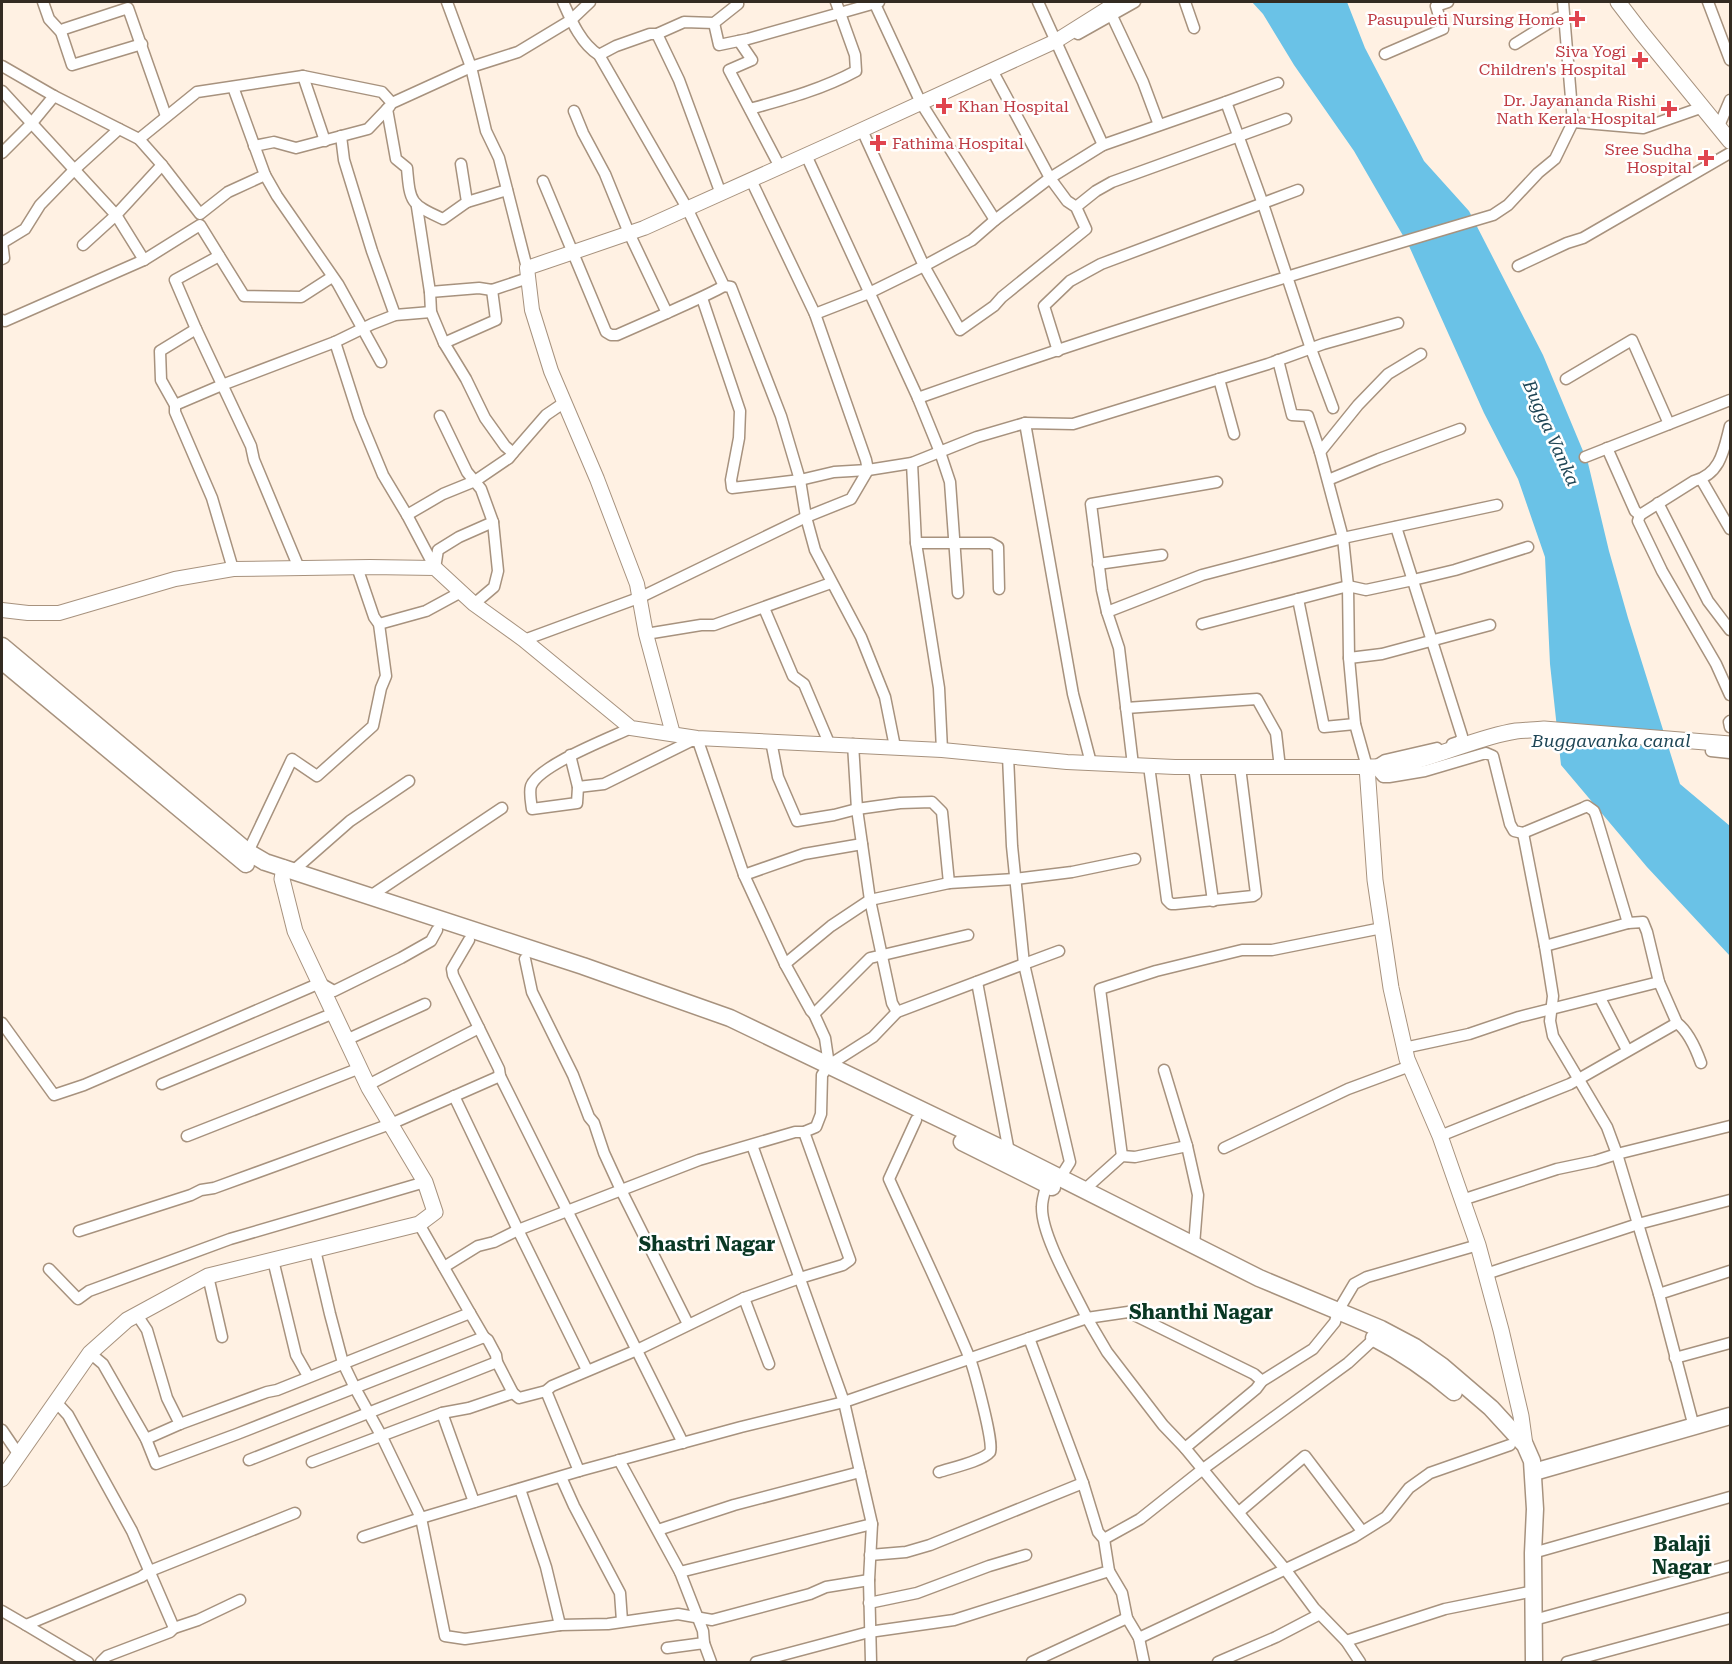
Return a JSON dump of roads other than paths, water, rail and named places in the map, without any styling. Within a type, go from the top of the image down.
[{"type":"main road","points":[[1618,2],[1731,141]]},
{"type":"main road","points":[[2,646],[248,852],[265,862],[286,873],[437,930],[576,975],[723,1028],[826,1070],[1009,1152],[1052,1179],[1252,1288],[1382,1329],[1415,1347],[1442,1366],[1491,1408],[1517,1445]]},
{"type":"main road","points":[[2,661],[241,862],[258,871],[286,873],[369,897],[583,966],[730,1018],[916,1120],[1052,1179],[1084,1190],[1336,1316],[1408,1357],[1435,1375],[1517,1445],[1532,1461],[1535,1509],[1534,1662]]},
{"type":"main road","points":[[1533,1553],[1523,1467],[1517,1445],[1521,1416],[1486,1274],[1440,1136],[1404,1048],[1391,988],[1375,880],[1370,767],[1383,767],[1428,758],[1515,731],[1544,729],[1723,747]]},
{"type":"main road","points":[[2,1479],[90,1353],[127,1320],[208,1276],[419,1224],[435,1212],[425,1182],[368,1084],[295,931],[286,873]]},
{"type":"main road","points":[[1534,1477],[1731,1416]]},
{"type":"main road","points":[[1534,1477],[1731,1428]]},
{"type":"street","points":[[43,2],[49,19],[61,32],[72,65],[142,44]]},
{"type":"street","points":[[447,2],[471,66],[486,131],[499,158],[527,273],[532,309],[551,371],[597,479],[637,584],[646,634],[673,734]]},
{"type":"street","points":[[563,2],[571,20],[592,50],[599,55],[650,141],[724,286]]},
{"type":"street","points":[[255,146],[274,142],[296,148],[368,129],[389,106],[471,66],[518,52],[571,20],[590,2]]},
{"type":"street","points":[[599,55],[627,42],[650,34],[657,34],[684,22],[714,23],[740,2]]},
{"type":"street","points":[[750,109],[797,96],[840,80],[856,71],[855,56],[836,2]]},
{"type":"street","points":[[714,23],[719,45],[876,2],[921,103],[995,220]]},
{"type":"street","points":[[1038,2],[1103,144]]},
{"type":"street","points":[[1057,43],[1118,2]]},
{"type":"street","points":[[430,292],[479,288],[492,290],[573,253],[629,233],[721,194],[992,70],[1057,43],[1135,2]]},
{"type":"street","points":[[1185,2],[1194,28]]},
{"type":"street","points":[[1385,54],[1443,28],[1435,4],[1448,2]]},
{"type":"street","points":[[918,398],[1006,367],[1287,276],[1493,215],[1508,205],[1538,173],[1555,159],[1573,122],[1563,2]]},
{"type":"street","points":[[1708,2],[1731,60]]},
{"type":"street","points":[[61,32],[64,29],[128,8],[166,116]]},
{"type":"street","points":[[1112,16],[1143,82],[1159,125]]},
{"type":"street","points":[[1515,44],[1557,18],[1563,17]]},
{"type":"street","points":[[657,34],[680,80],[721,194]]},
{"type":"street","points":[[739,41],[752,60],[729,70],[780,167]]},
{"type":"street","points":[[2,66],[139,140],[162,165],[200,220],[244,296],[301,297],[332,277]]},
{"type":"street","points":[[862,130],[924,266],[960,330],[994,306],[1086,229],[1076,207],[1067,201],[1050,178],[992,70]]},
{"type":"street","points":[[139,140],[197,92],[303,76],[382,92],[389,106],[396,159],[407,168],[409,192],[417,207],[431,312],[444,343],[466,379],[485,418],[505,446],[513,453]]},
{"type":"street","points":[[303,76],[325,141]]},
{"type":"street","points":[[815,314],[869,292],[972,240],[1050,178],[1103,144],[1278,83]]},
{"type":"street","points":[[233,87],[265,175],[338,284],[381,362]]},
{"type":"street","points":[[2,91],[116,215],[144,260]]},
{"type":"street","points":[[2,153],[31,124],[54,96]]},
{"type":"street","points":[[1719,126],[1731,99]]},
{"type":"street","points":[[1226,102],[1333,408]]},
{"type":"street","points":[[1573,122],[1643,128],[1703,107]]},
{"type":"street","points":[[574,111],[667,313]]},
{"type":"street","points":[[1076,207],[1112,182],[1286,119]]},
{"type":"street","points":[[2,260],[4,258],[2,243],[26,229],[40,205],[119,129]]},
{"type":"street","points":[[341,136],[344,160],[372,251],[395,315]]},
{"type":"street","points":[[1518,266],[1583,238],[1731,153]]},
{"type":"street","points":[[806,155],[918,398],[940,452],[950,482],[958,593]]},
{"type":"street","points":[[461,164],[467,202]]},
{"type":"street","points":[[83,245],[116,215],[162,165]]},
{"type":"street","points":[[2,320],[5,321],[144,260],[200,220],[228,192],[265,175]]},
{"type":"street","points":[[524,640],[641,597],[806,517],[851,499],[868,470],[815,314],[751,180]]},
{"type":"street","points":[[543,181],[606,332],[611,335],[617,335],[724,286],[732,287],[781,416],[800,480],[806,517],[815,550],[861,637],[885,697],[895,747]]},
{"type":"street","points":[[417,207],[443,219],[467,202],[507,190]]},
{"type":"street","points":[[1058,351],[1044,306],[1070,281],[1101,264],[1298,190]]},
{"type":"street","points":[[219,256],[174,280],[251,446],[254,460],[299,568]]},
{"type":"street","points":[[444,343],[496,320],[492,290]]},
{"type":"street","points":[[702,298],[740,411],[740,438],[731,480],[732,488],[800,480],[834,472],[868,470],[912,463],[977,437],[1024,423],[1073,424],[1398,323]]},
{"type":"street","points":[[175,405],[335,342],[395,315],[431,312]]},
{"type":"street","points":[[196,329],[160,351],[161,380],[175,405],[175,412],[212,498],[233,569]]},
{"type":"street","points":[[1566,379],[1632,340],[1669,423]]},
{"type":"street","points":[[335,342],[359,417],[383,475],[435,568],[474,604],[524,640],[631,728],[697,738],[853,744],[1091,763],[1240,768],[1370,767],[1386,760],[1453,744],[1462,739],[1396,527]]},
{"type":"street","points":[[1320,452],[1358,405],[1388,374],[1421,354]]},
{"type":"street","points":[[1278,360],[1292,415],[1308,416],[1343,538],[1348,586],[1349,658],[1355,724],[1370,767],[1383,777],[1389,777],[1425,771],[1479,755],[1490,754],[1493,756],[1510,824],[1514,831],[1523,833],[1587,806],[1596,816],[1628,923]]},
{"type":"street","points":[[1219,379],[1234,434]]},
{"type":"street","points":[[1585,457],[1731,400]]},
{"type":"street","points":[[407,516],[443,494],[475,481],[510,458],[546,415],[565,402]]},
{"type":"street","points":[[440,416],[467,472],[481,489],[493,522],[498,570],[494,586],[474,604]]},
{"type":"street","points":[[1024,423],[1073,694],[1091,763]]},
{"type":"street","points":[[1731,426],[1720,463],[1701,479],[1694,481],[1640,515],[1638,521],[1662,571],[1716,664],[1731,695]]},
{"type":"street","points":[[1328,480],[1460,429]]},
{"type":"street","points":[[1607,448],[1635,511],[1640,515]]},
{"type":"street","points":[[912,463],[916,543],[939,688],[942,750]]},
{"type":"street","points":[[1701,479],[1731,529]]},
{"type":"street","points":[[1133,765],[1119,648],[1107,612],[1098,564],[1091,504],[1217,482]]},
{"type":"street","points":[[1658,503],[1708,601],[1731,630]]},
{"type":"street","points":[[1107,612],[1202,575],[1343,538],[1497,505]]},
{"type":"street","points":[[435,568],[438,550],[459,537],[493,522]]},
{"type":"street","points":[[916,543],[991,543],[998,547],[999,589]]},
{"type":"street","points":[[1202,624],[1348,586],[1366,590],[1436,575],[1528,547]]},
{"type":"street","points":[[1098,564],[1162,555]]},
{"type":"street","points":[[248,852],[292,759],[317,776],[373,726],[381,688],[386,676],[379,624],[357,567]]},
{"type":"street","points":[[2,610],[59,613],[175,579],[233,569],[435,568]]},
{"type":"street","points":[[646,634],[714,625],[831,583]]},
{"type":"street","points":[[379,624],[426,611],[461,592]]},
{"type":"street","points":[[1298,599],[1324,727],[1355,724]]},
{"type":"street","points":[[764,608],[794,675],[804,684],[829,743]]},
{"type":"street","points":[[1349,658],[1383,654],[1490,625]]},
{"type":"street","points":[[1126,708],[1257,699],[1276,733],[1280,768]]},
{"type":"street","points":[[1731,721],[1729,722],[1731,727]]},
{"type":"street","points":[[570,755],[578,788],[577,803],[531,808],[531,787],[536,779],[570,755],[631,728]]},
{"type":"street","points":[[578,788],[604,784],[697,738]]},
{"type":"street","points":[[444,1267],[478,1246],[494,1242],[518,1230],[621,1190],[699,1161],[816,1127],[821,1114],[826,1070],[825,1038],[785,964],[744,875],[697,738]]},
{"type":"street","points":[[771,741],[778,777],[797,821],[857,809],[900,803],[932,802],[942,812],[949,883]]},
{"type":"street","points":[[853,744],[857,809],[870,900],[892,1003],[897,1012]]},
{"type":"street","points":[[1008,756],[1015,879],[1024,964],[1070,1162],[1052,1179],[1042,1206],[1047,1232],[1087,1318],[1107,1352],[1162,1425],[1185,1448],[1239,1512],[1320,1614],[1346,1641],[1360,1662]]},
{"type":"street","points":[[1149,766],[1167,900],[1171,904],[1253,896],[1256,892],[1240,768]]},
{"type":"street","points":[[1194,767],[1213,901]]},
{"type":"street","points":[[286,873],[350,821],[409,781]]},
{"type":"street","points":[[369,897],[502,808]]},
{"type":"street","points":[[1523,833],[1553,996],[1550,1021],[1553,1036],[1607,1127],[1617,1154],[1659,1294],[1694,1426]]},
{"type":"street","points":[[744,875],[804,854],[862,844]]},
{"type":"street","points":[[785,964],[831,926],[870,900],[949,883],[1015,879],[1072,872],[1135,859]]},
{"type":"street","points":[[1545,946],[1628,923],[1642,922],[1647,932],[1659,982],[1677,1023],[1682,1027],[1701,1063]]},
{"type":"street","points":[[1122,1156],[1100,989],[1156,971],[1242,950],[1272,950],[1382,928]]},
{"type":"street","points":[[2,1023],[54,1095],[84,1085],[320,983],[334,991],[401,958],[431,940],[437,930]]},
{"type":"street","points":[[814,1014],[870,958],[968,935]]},
{"type":"street","points":[[469,940],[452,969],[453,975],[499,1069],[500,1076],[683,1443]]},
{"type":"street","points":[[826,1070],[873,1037],[897,1012],[1059,951]]},
{"type":"street","points":[[525,958],[532,992],[573,1075],[621,1190],[688,1324]]},
{"type":"street","points":[[977,982],[1009,1152]]},
{"type":"street","points":[[1404,1048],[1468,1034],[1520,1017],[1659,982]]},
{"type":"street","points":[[1600,998],[1628,1050]]},
{"type":"street","points":[[346,1040],[425,1004]]},
{"type":"street","points":[[162,1084],[334,1013]]},
{"type":"street","points":[[1440,1136],[1570,1084],[1677,1023]]},
{"type":"street","points":[[368,1084],[479,1028]]},
{"type":"street","points":[[1224,1148],[1348,1089],[1410,1066]]},
{"type":"street","points":[[187,1136],[360,1068]]},
{"type":"street","points":[[1164,1070],[1198,1195],[1194,1245]]},
{"type":"street","points":[[79,1231],[191,1196],[201,1190],[214,1188],[391,1124],[500,1076]]},
{"type":"street","points":[[454,1096],[587,1370]]},
{"type":"street","points":[[916,1120],[889,1179],[970,1359],[992,1449],[980,1458],[939,1472]]},
{"type":"street","points":[[1462,1200],[1557,1169],[1731,1126]]},
{"type":"street","points":[[419,1224],[496,1355],[497,1362],[513,1393],[519,1398],[546,1391],[552,1386],[637,1350],[744,1298],[843,1265],[850,1260],[804,1132]]},
{"type":"street","points":[[752,1145],[844,1402],[872,1524],[869,1580],[871,1662]]},
{"type":"street","points":[[1084,1190],[1122,1156],[1135,1157],[1186,1146]]},
{"type":"street","points":[[49,1269],[78,1299],[89,1291],[230,1239],[425,1182]]},
{"type":"street","points":[[1486,1274],[1638,1224],[1731,1200]]},
{"type":"street","points":[[1185,1448],[1256,1389],[1262,1381],[1313,1349],[1336,1316],[1354,1284],[1367,1277],[1478,1245]]},
{"type":"street","points":[[315,1250],[343,1363],[421,1518],[445,1636],[465,1639],[560,1625],[608,1624],[678,1614],[712,1620],[810,1594],[826,1587],[869,1580]]},
{"type":"street","points":[[273,1260],[296,1355],[308,1376]]},
{"type":"street","points":[[1659,1294],[1731,1271]]},
{"type":"street","points":[[208,1276],[222,1337]]},
{"type":"street","points":[[744,1298],[769,1364]]},
{"type":"street","points":[[146,1439],[180,1424],[277,1390],[470,1312]]},
{"type":"street","points":[[363,1537],[579,1471],[844,1402],[1087,1318],[1128,1312],[1254,1374],[1262,1381]]},
{"type":"street","points":[[137,1315],[147,1330],[167,1398],[180,1424]]},
{"type":"street","points":[[90,1353],[103,1364],[146,1439],[156,1464],[484,1337]]},
{"type":"street","points":[[1029,1338],[1083,1482],[1098,1532],[1104,1539],[1109,1571],[1122,1593],[1128,1618],[1139,1638],[1144,1662]]},
{"type":"street","points":[[1104,1539],[1140,1519],[1203,1469],[1348,1363],[1375,1338]]},
{"type":"street","points":[[1676,1358],[1731,1343]]},
{"type":"street","points":[[249,1460],[497,1362]]},
{"type":"street","points":[[546,1391],[579,1471]]},
{"type":"street","points":[[312,1462],[442,1413],[469,1408],[513,1393]]},
{"type":"street","points":[[56,1402],[68,1415],[132,1531],[174,1628]]},
{"type":"street","points":[[442,1413],[474,1502]]},
{"type":"street","points":[[2,1430],[19,1455]]},
{"type":"street","points":[[1139,1638],[1354,1537],[1386,1517],[1409,1488],[1430,1473],[1517,1445]]},
{"type":"street","points":[[1239,1512],[1305,1456],[1362,1531]]},
{"type":"street","points":[[619,1460],[680,1572],[699,1618],[711,1662]]},
{"type":"street","points":[[658,1530],[734,1505],[860,1472]]},
{"type":"street","points":[[561,1477],[620,1593],[622,1621]]},
{"type":"street","points":[[870,1555],[906,1552],[930,1545],[1083,1482]]},
{"type":"street","points":[[520,1489],[546,1567],[560,1625]]},
{"type":"street","points":[[1533,1553],[1731,1497]]},
{"type":"street","points":[[26,1625],[141,1577],[150,1571],[294,1513]]},
{"type":"street","points":[[680,1572],[872,1524]]},
{"type":"street","points":[[869,1603],[916,1593],[1026,1555]]},
{"type":"street","points":[[1534,1620],[1731,1566]]},
{"type":"street","points":[[756,1662],[869,1632],[954,1620],[1109,1571]]},
{"type":"street","points":[[1346,1641],[1445,1609],[1534,1591]]},
{"type":"street","points":[[101,1662],[107,1656],[170,1632],[174,1628],[198,1620],[240,1600]]},
{"type":"street","points":[[2,1611],[88,1662]]},
{"type":"street","points":[[1218,1662],[1320,1614]]},
{"type":"street","points":[[1032,1662],[1128,1618]]},
{"type":"street","points":[[1567,1662],[1731,1618]]},
{"type":"street","points":[[667,1648],[704,1643]]},
{"type":"water","name":"Buggavanka canal","points":[[1252,2],[1347,2],[1365,48],[1424,161],[1469,211],[1543,355],[1588,463],[1628,618],[1680,784],[1730,826],[1730,956],[1647,867],[1561,765],[1550,664],[1545,557],[1518,479],[1484,413],[1409,246],[1354,151],[1294,65],[1263,14]]},
{"type":"place","name":"Pasupuleti Nursing Home","points":[[1577,19]]},
{"type":"place","name":"Siva Yogi Children's Hospital","points":[[1640,60]]},
{"type":"place","name":"Khan Hospital","points":[[944,106]]},
{"type":"place","name":"Dr. Jayananda Rishi Nath Kerala Hospital","points":[[1669,109]]},
{"type":"place","name":"Fathima Hospital","points":[[878,143]]},
{"type":"place","name":"Sree Sudha Hospital","points":[[1706,158]]},
{"type":"district","name":"Shastri Nagar","points":[[707,1244]]},
{"type":"district","name":"Shanthi Nagar","points":[[1201,1312]]},
{"type":"district","name":"Balaji Nagar","points":[[1682,1556]]},
{"type":"water label","name":"Bugga Vanka","points":[[1551,433]]}]
